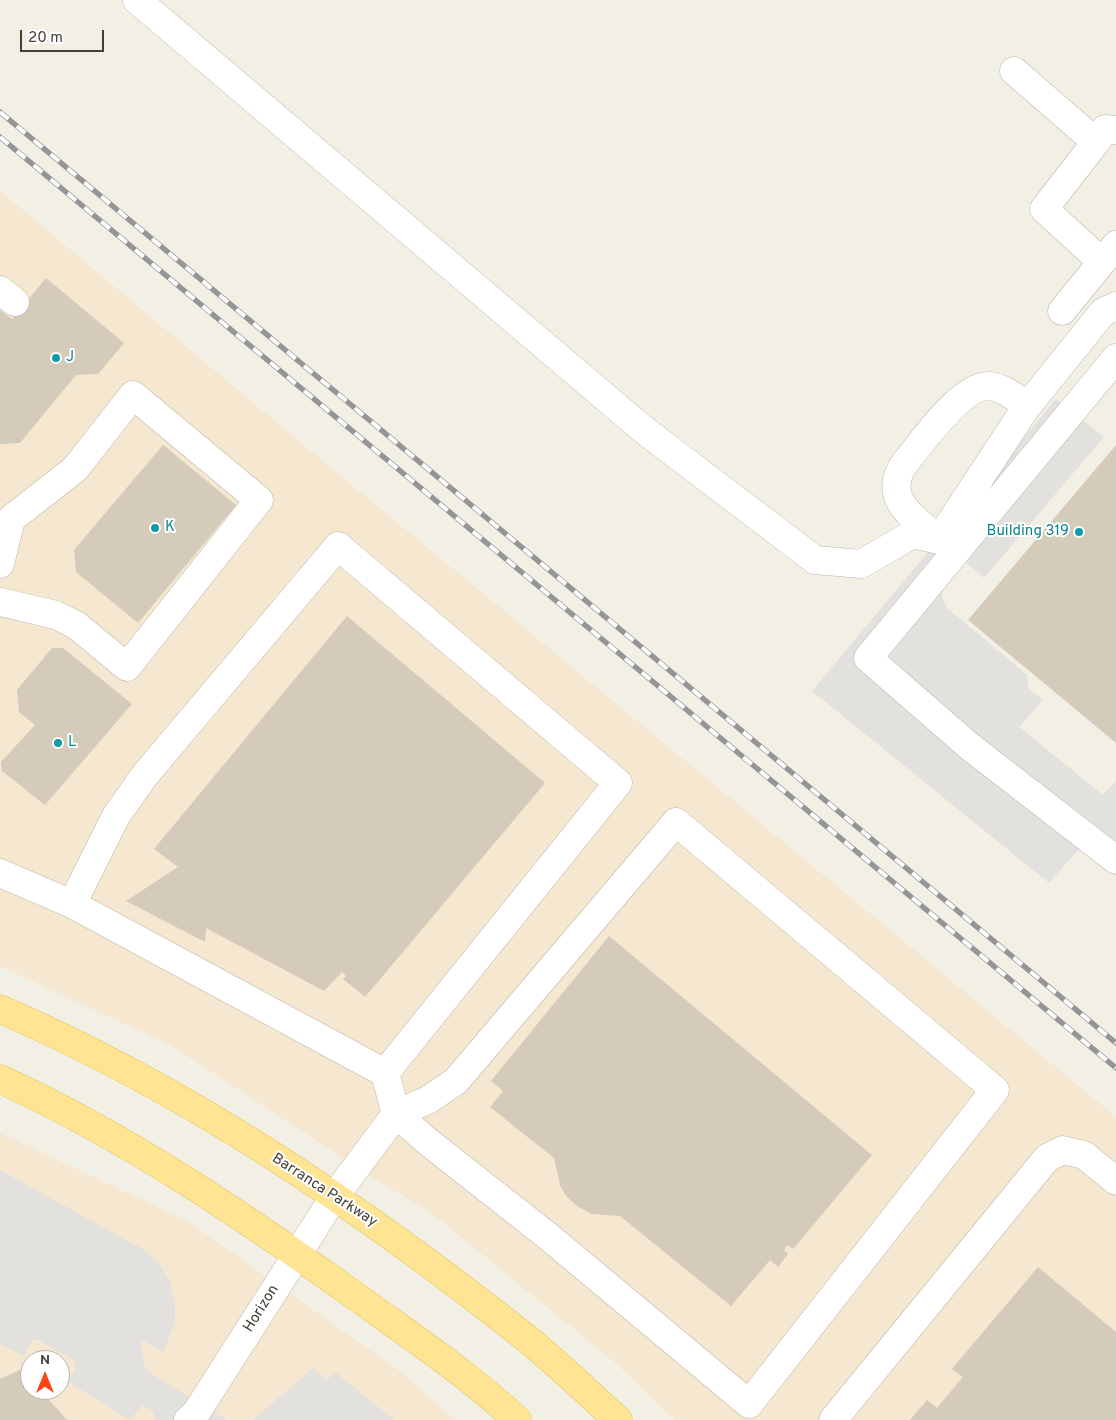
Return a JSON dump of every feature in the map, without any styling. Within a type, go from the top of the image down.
[{"type":"main road","name":"Barranca Parkway","points":[[0,1009],[49,1030],[160,1086],[378,1226],[526,1338],[618,1420]]},
{"type":"main road","points":[[0,1079],[141,1152],[296,1254],[482,1388],[517,1420]]},
{"type":"street","points":[[137,0],[644,430],[815,560],[861,564],[913,534],[939,540]]},
{"type":"street","points":[[1014,72],[1106,136],[1044,209],[1109,254],[1062,311]]},
{"type":"street","points":[[939,540],[1027,406],[1103,312],[1116,306]]},
{"type":"street","points":[[1116,358],[868,658],[969,746],[1116,860]]},
{"type":"street","points":[[939,540],[899,502],[896,483],[902,467],[960,398],[973,389],[988,386],[1003,389],[1027,406]]},
{"type":"street","points":[[0,564],[5,515],[75,469],[133,394],[259,500],[127,667],[70,622],[56,615],[0,602]]},
{"type":"street","points":[[72,904],[116,816],[145,775],[338,546],[618,783],[385,1073]]},
{"type":"street","points":[[0,872],[72,904],[385,1073],[396,1114],[427,1141],[549,1236],[753,1412],[995,1090],[676,822],[456,1081],[428,1100],[396,1114]]},
{"type":"street","name":"Horizon","points":[[188,1420],[196,1413],[334,1197],[396,1114]]},
{"type":"street","points":[[833,1420],[1048,1158],[1063,1150],[1084,1155],[1116,1182]]},
{"type":"shaded area","points":[[0,191],[342,477],[1116,1117],[1116,1420],[674,1420],[612,1360],[429,1211],[375,1179],[172,1046],[0,966]]},
{"type":"shaded area","points":[[1056,399],[1104,437],[984,578],[963,560],[943,586],[942,597],[947,608],[1027,675],[1029,689],[1043,700],[1019,727],[1103,795],[1116,781],[1116,876],[1081,847],[1049,883],[812,691]]},
{"type":"shaded area","points":[[0,1133],[189,1222],[401,1372],[454,1420],[0,1420]]},
{"type":"shaded area","points":[[0,1170],[146,1251],[162,1267],[170,1283],[175,1304],[175,1322],[163,1352],[143,1340],[141,1342],[144,1364],[148,1372],[227,1420],[155,1420],[153,1411],[142,1405],[130,1420],[70,1383],[70,1378],[76,1368],[75,1361],[70,1358],[70,1350],[56,1350],[38,1340],[32,1340],[27,1350],[20,1350],[20,1354],[0,1344]]},
{"type":"shaded area","points":[[313,1368],[327,1380],[335,1372],[394,1420],[253,1420]]},
{"type":"building","name":"J","points":[[46,278],[124,343],[98,374],[76,375],[20,443],[0,444],[0,310],[12,319]]},
{"type":"building","name":"K","points":[[163,445],[236,505],[138,623],[76,572],[74,550]]},
{"type":"building","name":"Building 319","points":[[1116,445],[1116,743],[968,620]]},
{"type":"building","points":[[347,616],[545,783],[365,997],[343,979],[346,976],[342,972],[324,991],[206,928],[205,942],[126,901],[178,867],[154,849]]},
{"type":"building","name":"L","points":[[52,648],[63,648],[132,704],[45,805],[2,771],[1,762],[35,725],[19,712],[17,690]]},
{"type":"building","points":[[609,936],[872,1155],[793,1249],[787,1245],[784,1251],[788,1254],[778,1267],[770,1260],[731,1306],[620,1216],[592,1214],[577,1206],[566,1196],[560,1185],[554,1158],[490,1107],[503,1091],[491,1081]]},
{"type":"building","points":[[1038,1267],[1116,1332],[1116,1420],[910,1420],[927,1400],[937,1408],[963,1377],[952,1369]]},
{"type":"building","points":[[20,1370],[20,1400],[49,1400],[67,1420],[0,1420],[0,1379]]},
{"type":"railway","points":[[0,112],[1116,1043]]},
{"type":"railway","points":[[0,137],[1116,1068]]},
{"type":"place","name":"J","points":[[56,358]]},
{"type":"place","name":"K","points":[[155,528]]},
{"type":"place","name":"Building 319","points":[[1079,532]]},
{"type":"place","name":"L","points":[[58,743]]}]
